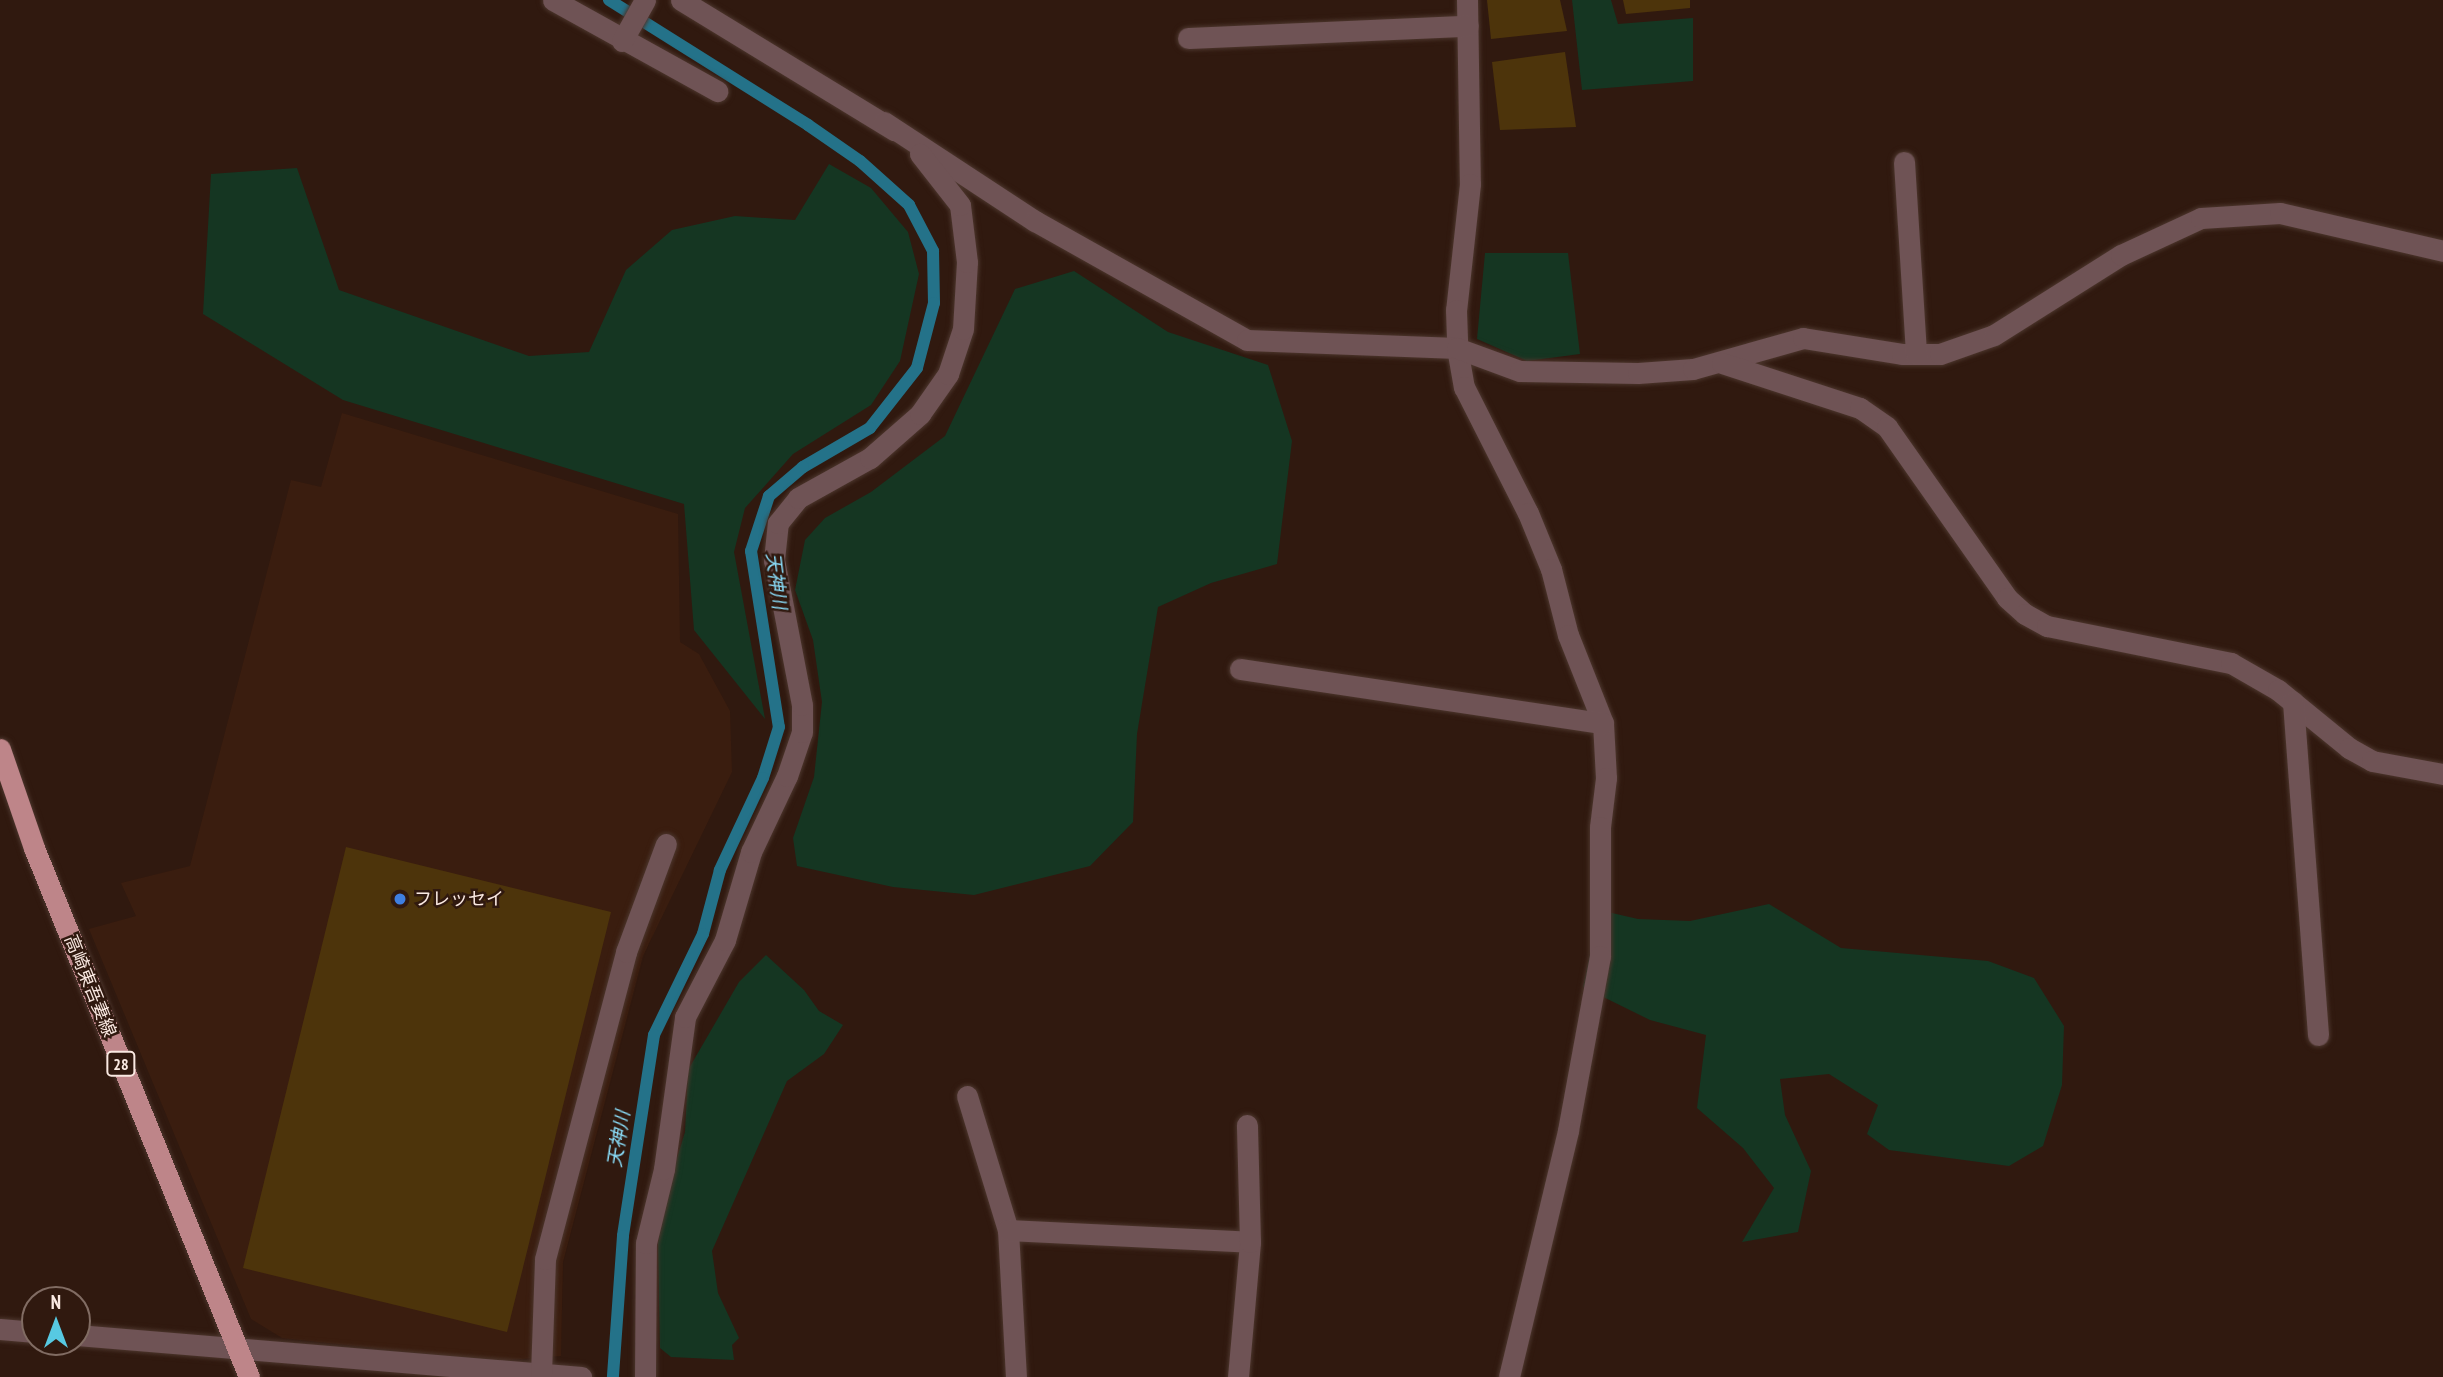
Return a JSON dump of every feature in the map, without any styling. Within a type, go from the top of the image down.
[{"type":"main road","name":"高崎東吾妻線","points":[[0,749],[34,848],[249,1377]]},
{"type":"street","points":[[553,0],[625,36],[717,91]]},
{"type":"street","points":[[625,36],[645,0]]},
{"type":"street","points":[[681,0],[884,122],[1035,220],[1247,340],[1457,348],[1520,372],[1638,373],[1722,363],[1803,338],[1916,354],[1940,354],[1994,335],[2122,255],[2201,218],[2280,213],[2443,251]]},
{"type":"street","points":[[1467,0],[1470,184],[1456,310],[1457,348],[1464,387],[1528,513],[1551,569],[1568,635],[1603,723],[1606,778],[1600,827],[1601,956],[1568,1131],[1509,1377]]},
{"type":"street","points":[[1188,38],[1468,26]]},
{"type":"street","points":[[645,1377],[646,1243],[664,1169],[685,1017],[725,940],[751,852],[787,776],[802,732],[802,705],[774,560],[778,523],[798,498],[870,458],[920,414],[948,374],[963,330],[967,262],[960,205],[927,160],[884,122]]},
{"type":"street","points":[[1905,162],[1916,354]]},
{"type":"street","points":[[1722,363],[1860,408],[1887,427],[2007,598],[2025,614],[2047,626],[2231,663],[2293,702],[2349,748],[2372,761],[2443,775]]},
{"type":"street","points":[[1240,669],[1603,723]]},
{"type":"street","points":[[2293,702],[2318,1035]]},
{"type":"street","points":[[541,1374],[545,1259],[626,951],[666,844]]},
{"type":"street","points":[[967,1096],[1009,1230],[1016,1377]]},
{"type":"street","points":[[1238,1377],[1250,1242],[1247,1125]]},
{"type":"street","points":[[1009,1230],[1250,1242]]},
{"type":"street","points":[[0,1329],[21,1331]]},
{"type":"street","points":[[91,1336],[579,1377]]},
{"type":"shaded area","name":"フレッセイ","points":[[342,413],[678,514],[680,642],[699,654],[730,711],[732,772],[643,956],[563,1262],[561,1356],[495,1361],[282,1338],[251,1319],[89,929],[136,916],[121,883],[190,866],[291,480],[321,487]]},
{"type":"green space","points":[[1572,0],[1611,0],[1618,24],[1693,18],[1693,81],[1582,90]]},
{"type":"green space","points":[[829,164],[871,188],[908,232],[919,274],[900,361],[871,405],[793,454],[745,508],[734,552],[765,719],[694,630],[684,504],[343,400],[203,314],[211,174],[297,168],[339,290],[529,356],[589,352],[626,270],[672,230],[735,216],[795,220]]},
{"type":"green space","points":[[1485,253],[1568,253],[1580,354],[1527,361],[1477,339]]},
{"type":"green space","points":[[1074,271],[1168,332],[1268,365],[1292,441],[1277,564],[1211,583],[1158,607],[1137,734],[1133,822],[1090,866],[974,895],[893,887],[797,866],[793,838],[814,777],[822,702],[813,640],[795,590],[805,540],[825,518],[871,492],[945,436],[1015,289]]},
{"type":"green space","points":[[1769,904],[1841,948],[1988,961],[2034,978],[2064,1026],[2062,1085],[2043,1146],[2009,1166],[1889,1150],[1867,1134],[1878,1105],[1829,1074],[1780,1079],[1785,1115],[1811,1171],[1798,1232],[1742,1242],[1774,1188],[1743,1148],[1697,1108],[1706,1035],[1650,1020],[1583,987],[1599,910],[1638,919],[1690,921]]},
{"type":"green space","points":[[766,955],[804,990],[819,1011],[843,1025],[824,1054],[787,1081],[712,1251],[718,1293],[739,1338],[732,1345],[734,1360],[671,1357],[660,1348],[658,1243],[668,1187],[685,1132],[688,1070],[739,982]]},
{"type":"building","points":[[1487,0],[1560,0],[1567,31],[1491,39]]},
{"type":"building","points":[[1623,0],[1690,0],[1690,8],[1626,14]]},
{"type":"building","points":[[1565,52],[1576,127],[1500,130],[1492,62]]},
{"type":"building","points":[[346,847],[611,912],[507,1332],[243,1268]]},
{"type":"waterway","name":"天神川","points":[[609,0],[808,125],[860,161],[909,205],[933,251],[934,303],[917,368],[870,428],[803,467],[769,496],[751,551],[779,727],[763,778],[720,870],[703,934],[654,1035],[623,1236],[613,1377]]},
{"type":"place","name":"フレッセイ","points":[[400,899]]}]
